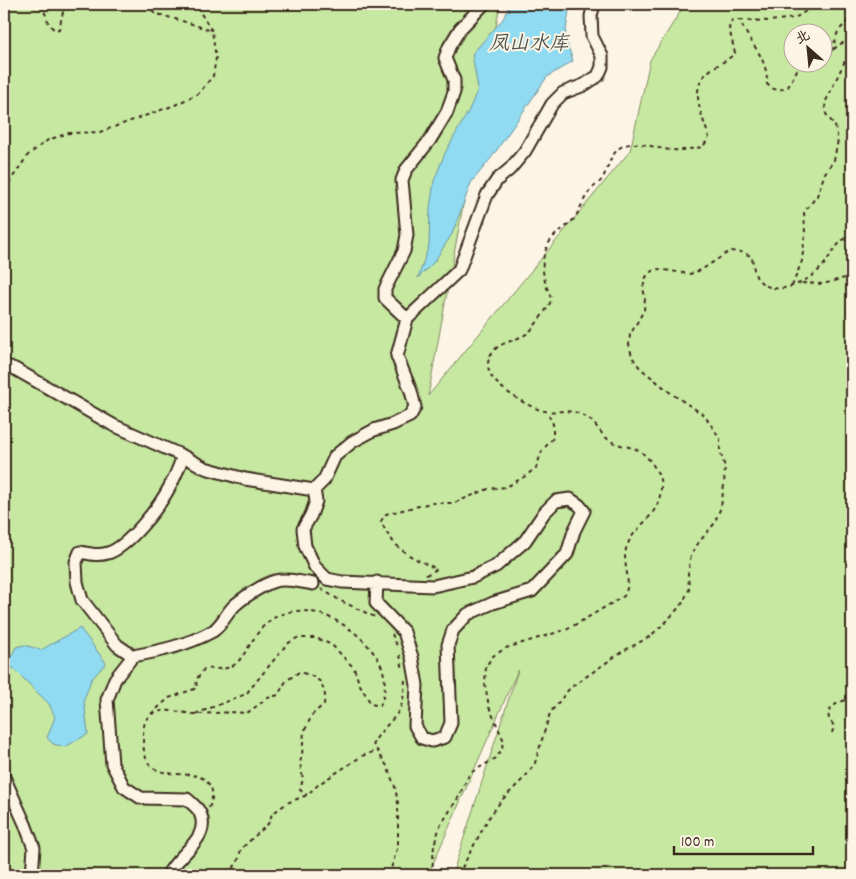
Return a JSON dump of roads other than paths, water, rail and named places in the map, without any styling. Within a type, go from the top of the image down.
[{"type":"street","points":[[407,319],[385,298],[384,289],[404,251],[407,235],[402,180],[406,170],[430,140],[450,105],[454,86],[451,68],[445,58],[449,47],[460,29],[484,4]]},
{"type":"street","points":[[314,490],[324,480],[335,456],[352,442],[374,430],[410,416],[415,407],[411,391],[397,356],[407,319],[459,270],[487,196],[496,180],[510,169],[525,151],[552,104],[563,93],[584,85],[598,76],[602,68],[602,56],[592,36],[591,16],[594,4]]},
{"type":"street","points":[[4,366],[15,369],[113,424],[205,468],[245,479],[314,490]]},
{"type":"street","points":[[133,656],[117,645],[82,600],[77,582],[76,562],[80,552],[95,555],[109,553],[124,543],[151,515],[169,488],[183,456]]},
{"type":"street","points":[[314,490],[316,501],[303,529],[305,546],[315,567],[328,579],[342,582],[377,582],[433,586],[473,577],[496,566],[525,541],[544,513],[556,501],[570,499],[584,511],[574,531],[567,554],[532,591],[493,602],[468,614],[453,630],[448,646],[451,723],[445,737],[432,741],[422,738],[415,726],[418,685],[412,657],[404,632],[376,603],[377,582]]},
{"type":"street","points":[[168,875],[172,866],[197,842],[202,825],[200,813],[187,799],[141,798],[124,787],[112,764],[107,700],[115,679],[133,656],[182,645],[215,630],[235,605],[255,591],[275,581],[294,580],[313,584]]},
{"type":"street","points":[[4,777],[34,848],[32,875]]},
{"type":"water","name":"凤山水库","points":[[510,4],[570,4],[565,37],[573,61],[547,77],[492,157],[471,183],[452,234],[434,262],[418,278],[429,245],[430,208],[434,181],[445,153],[468,112],[478,89],[472,54],[503,19]]},
{"type":"water","points":[[80,628],[106,663],[91,680],[84,700],[88,734],[65,747],[53,744],[47,738],[55,717],[49,704],[8,663],[16,647],[24,645],[41,650]]}]
